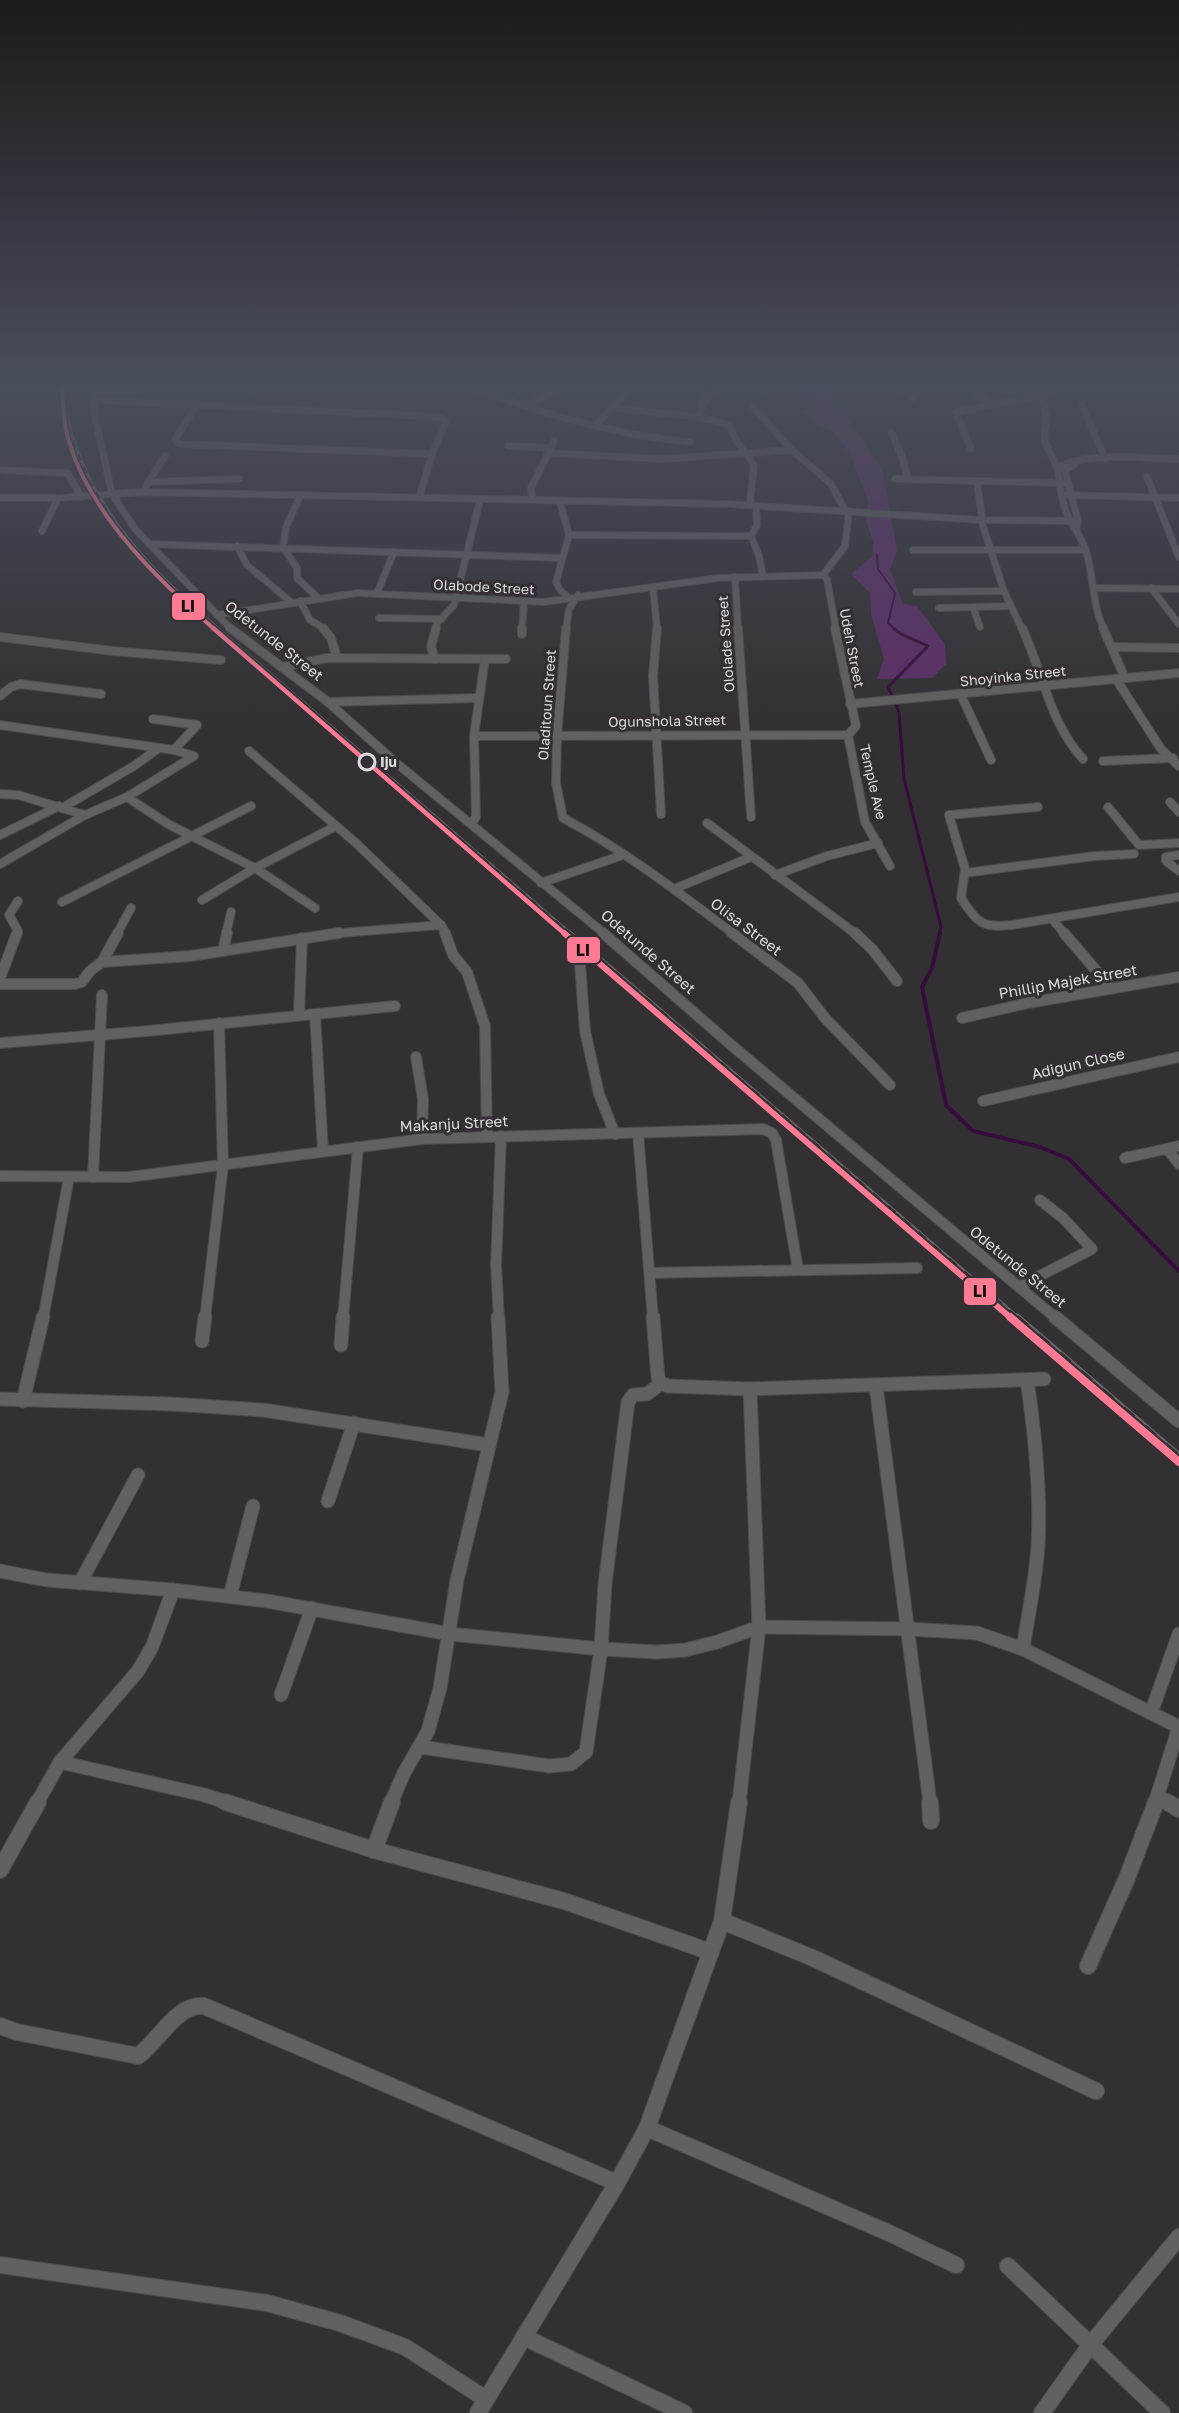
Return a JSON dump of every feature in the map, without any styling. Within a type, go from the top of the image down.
[{"type":"street","points":[[42,531],[58,499]]},
{"type":"street","name":"Odetunde Street","points":[[116,499],[124,513],[149,544],[242,639],[328,702],[541,883],[583,915],[730,1044],[951,1231],[1020,1286],[1179,1421]]},
{"type":"street","points":[[298,499],[286,528],[283,547],[297,568],[297,578],[304,587],[318,597]]},
{"type":"street","points":[[430,499],[753,504]]},
{"type":"street","points":[[583,499],[753,504],[981,518],[1069,519],[1077,522]]},
{"type":"street","points":[[751,536],[757,525],[753,499]]},
{"type":"street","points":[[823,575],[845,546],[847,510],[840,499]]},
{"type":"street","points":[[979,499],[981,518],[1004,591],[1029,643],[1060,730],[1083,759]]},
{"type":"street","points":[[1067,499],[1069,519]]},
{"type":"street","points":[[1068,499],[1086,550],[1095,588],[1098,617],[1125,678]]},
{"type":"street","points":[[1156,499],[1179,557]]},
{"type":"street","points":[[435,659],[431,647],[437,623],[451,610],[480,500]]},
{"type":"street","points":[[560,502],[569,535],[556,582],[560,590],[568,597]]},
{"type":"street","points":[[1069,519],[1077,522]]},
{"type":"street","points":[[569,535],[751,536]]},
{"type":"street","points":[[751,536],[759,556],[762,576]]},
{"type":"street","points":[[149,544],[561,558]]},
{"type":"street","points":[[237,546],[247,565],[291,602]]},
{"type":"street","points":[[913,550],[1086,550]]},
{"type":"street","points":[[377,593],[394,552]]},
{"type":"street","name":"Olabode Street","points":[[217,615],[318,597],[377,593],[524,602],[553,601],[568,597],[735,577],[823,575]]},
{"type":"street","name":"Udeh Street","points":[[823,575],[827,579],[856,726],[848,735]]},
{"type":"street","name":"Ololade Street","points":[[735,577],[751,817]]},
{"type":"street","points":[[653,588],[658,622],[653,675],[661,814]]},
{"type":"street","points":[[1095,588],[1179,589]]},
{"type":"street","points":[[1151,588],[1179,624]]},
{"type":"street","points":[[916,592],[1004,591]]},
{"type":"street","name":"Oladitoun Street","points":[[563,818],[556,783],[557,737],[566,625],[569,609],[578,596]]},
{"type":"street","points":[[300,601],[310,620],[324,628],[331,638],[337,658]]},
{"type":"street","points":[[522,633],[524,602]]},
{"type":"street","points":[[939,608],[1011,606]]},
{"type":"street","points":[[973,607],[980,627]]},
{"type":"street","points":[[379,618],[442,619]]},
{"type":"street","points":[[0,637],[113,651],[221,660]]},
{"type":"street","points":[[1113,647],[1179,648]]},
{"type":"street","points":[[282,667],[316,659],[337,658],[506,659]]},
{"type":"street","points":[[471,824],[476,817],[474,736],[485,660]]},
{"type":"street","name":"Shoyinka Street","points":[[850,704],[1179,674]]},
{"type":"street","points":[[1116,680],[1161,749],[1179,766]]},
{"type":"street","points":[[0,696],[11,687],[20,684],[101,694]]},
{"type":"street","points":[[961,695],[991,760]]},
{"type":"street","points":[[328,702],[478,698]]},
{"type":"street","points":[[153,719],[197,725],[174,750]]},
{"type":"street","points":[[0,725],[174,750],[195,756],[127,797],[85,815],[0,864]]},
{"type":"street","name":"Ogunshola Street","points":[[474,736],[848,735]]},
{"type":"street","name":"Temple Ave","points":[[848,735],[865,822],[890,866]]},
{"type":"street","points":[[0,835],[47,810],[61,807],[134,766],[159,748]]},
{"type":"street","points":[[249,751],[336,826],[441,925],[449,939],[453,955],[467,972],[485,1026],[487,1136]]},
{"type":"street","points":[[1103,761],[1173,759]]},
{"type":"street","points":[[0,794],[18,795],[85,815]]},
{"type":"street","points":[[127,797],[190,836],[255,868],[315,908]]},
{"type":"street","points":[[1170,802],[1179,812]]},
{"type":"street","points":[[62,902],[251,806]]},
{"type":"street","points":[[1038,807],[949,815],[965,873],[961,898],[979,924],[991,928],[1179,897]]},
{"type":"street","points":[[1108,807],[1139,845],[1179,843]]},
{"type":"street","name":"Olisa Street","points":[[563,818],[588,831],[674,889],[798,984],[825,1018],[890,1085]]},
{"type":"street","points":[[707,823],[775,875],[854,930],[888,965],[897,981]]},
{"type":"street","points":[[202,900],[255,868],[336,826]]},
{"type":"street","points":[[775,875],[827,856],[878,843]]},
{"type":"street","points":[[965,873],[1095,856],[1134,854]]},
{"type":"street","points":[[541,883],[623,855]]},
{"type":"street","points":[[1179,855],[1166,857],[1166,861],[1179,871]]},
{"type":"street","points":[[674,889],[751,857]]},
{"type":"street","points":[[0,978],[18,932],[9,915],[18,901]]},
{"type":"street","points":[[0,984],[75,984],[82,982],[90,971],[102,962],[131,908]]},
{"type":"street","points":[[223,951],[231,912]]},
{"type":"street","points":[[1052,919],[1111,988]]},
{"type":"street","points":[[102,962],[190,956],[302,938],[441,925]]},
{"type":"street","points":[[299,1015],[302,938]]},
{"type":"street","points":[[580,964],[585,1031],[599,1094],[615,1134]]},
{"type":"street","name":"Phillip Majek Street","points":[[962,1018],[1111,988],[1179,977]]},
{"type":"street","points":[[93,1177],[102,996]]},
{"type":"street","points":[[0,1043],[100,1037],[395,1006]]},
{"type":"street","points":[[315,1014],[322,1151]]},
{"type":"street","points":[[202,1341],[223,1165],[219,1023]]},
{"type":"street","points":[[416,1057],[423,1099],[422,1139]]},
{"type":"street","name":"Adigun Close","points":[[984,1101],[1179,1057]]},
{"type":"street","name":"Makanju Street","points":[[0,1176],[129,1177],[422,1139],[753,1128],[772,1133],[776,1140],[798,1270]]},
{"type":"street","points":[[638,1133],[658,1378],[661,1383],[668,1386],[750,1389],[1044,1379]]},
{"type":"street","points":[[374,1850],[405,1772],[421,1747],[438,1695],[450,1634],[457,1580],[502,1392],[496,1266],[501,1136]]},
{"type":"street","points":[[1125,1158],[1179,1146]]},
{"type":"street","points":[[341,1345],[358,1147]]},
{"type":"street","points":[[1167,1149],[1179,1164]]},
{"type":"street","points":[[23,1401],[47,1302],[69,1177]]},
{"type":"street","points":[[1020,1286],[1092,1249],[1063,1218],[1040,1200]]},
{"type":"street","points":[[650,1273],[918,1268]]},
{"type":"street","points":[[1023,1649],[1038,1546],[1037,1476],[1033,1420],[1027,1380]]},
{"type":"street","points":[[421,1747],[549,1766],[571,1764],[585,1752],[601,1649],[605,1584],[628,1402],[633,1395],[647,1394],[661,1383]]},
{"type":"street","points":[[876,1386],[930,1786],[931,1821]]},
{"type":"street","points":[[0,2265],[267,2303],[340,2323],[405,2347],[482,2406],[617,2183],[647,2128],[722,1921],[746,1752],[759,1627],[750,1389]]},
{"type":"street","points":[[0,1399],[194,1405],[263,1410],[489,1445]]},
{"type":"street","points":[[328,1501],[354,1423]]},
{"type":"street","points":[[80,1583],[138,1475]]},
{"type":"street","points":[[230,1596],[253,1506]]},
{"type":"street","points":[[0,1571],[47,1580],[230,1596],[312,1608],[450,1634],[601,1649],[657,1652],[685,1650],[717,1642],[759,1627],[908,1629],[977,1633],[1023,1649],[1179,1727],[1159,1797],[1113,1915],[1088,1966]]},
{"type":"street","points":[[0,1870],[60,1762],[138,1671],[152,1647],[173,1590]]},
{"type":"street","points":[[281,1695],[312,1608]]},
{"type":"street","points":[[1151,1713],[1179,1634]]},
{"type":"street","points":[[60,1762],[204,1795],[374,1850],[564,1901],[711,1952]]},
{"type":"street","points":[[1159,1797],[1179,1809]]},
{"type":"street","points":[[722,1921],[813,1958],[1096,2091]]},
{"type":"street","points":[[0,2026],[138,2056],[148,2051],[166,2029],[188,2010],[202,2006],[339,2062],[617,2183]]},
{"type":"street","points":[[647,2128],[859,2220],[956,2265]]},
{"type":"street","points":[[1042,2413],[1091,2344],[1179,2237]]},
{"type":"street","points":[[1008,2266],[1162,2413]]},
{"type":"street","points":[[524,2337],[684,2413]]},
{"type":"shaded area","points":[[887,499],[897,550],[890,570],[903,604],[917,606],[945,644],[946,664],[932,678],[877,679],[884,659],[871,614],[870,593],[851,574],[872,557],[873,542],[866,520],[868,500]]},
{"type":"waterway","points":[[877,555],[878,569],[895,593],[888,623],[895,629]]},
{"type":"waterway","points":[[893,628],[928,646],[888,687],[899,712],[904,779],[941,927],[939,934]]},
{"type":"waterway","points":[[940,933],[932,968],[922,987],[946,1105],[973,1131],[1040,1147],[1069,1159],[1179,1271]]},
{"type":"railway","points":[[100,499],[116,523],[153,568],[218,629]]},
{"type":"railway","points":[[216,628],[570,934]]},
{"type":"railway","points":[[569,933],[1018,1319]]},
{"type":"railway","points":[[1017,1317],[1179,1456]]},
{"type":"transit line","name":"LI","points":[[96,499],[118,530],[181,600],[703,1054],[1179,1462]]},
{"type":"place","name":"Iju","points":[[367,762]]}]
